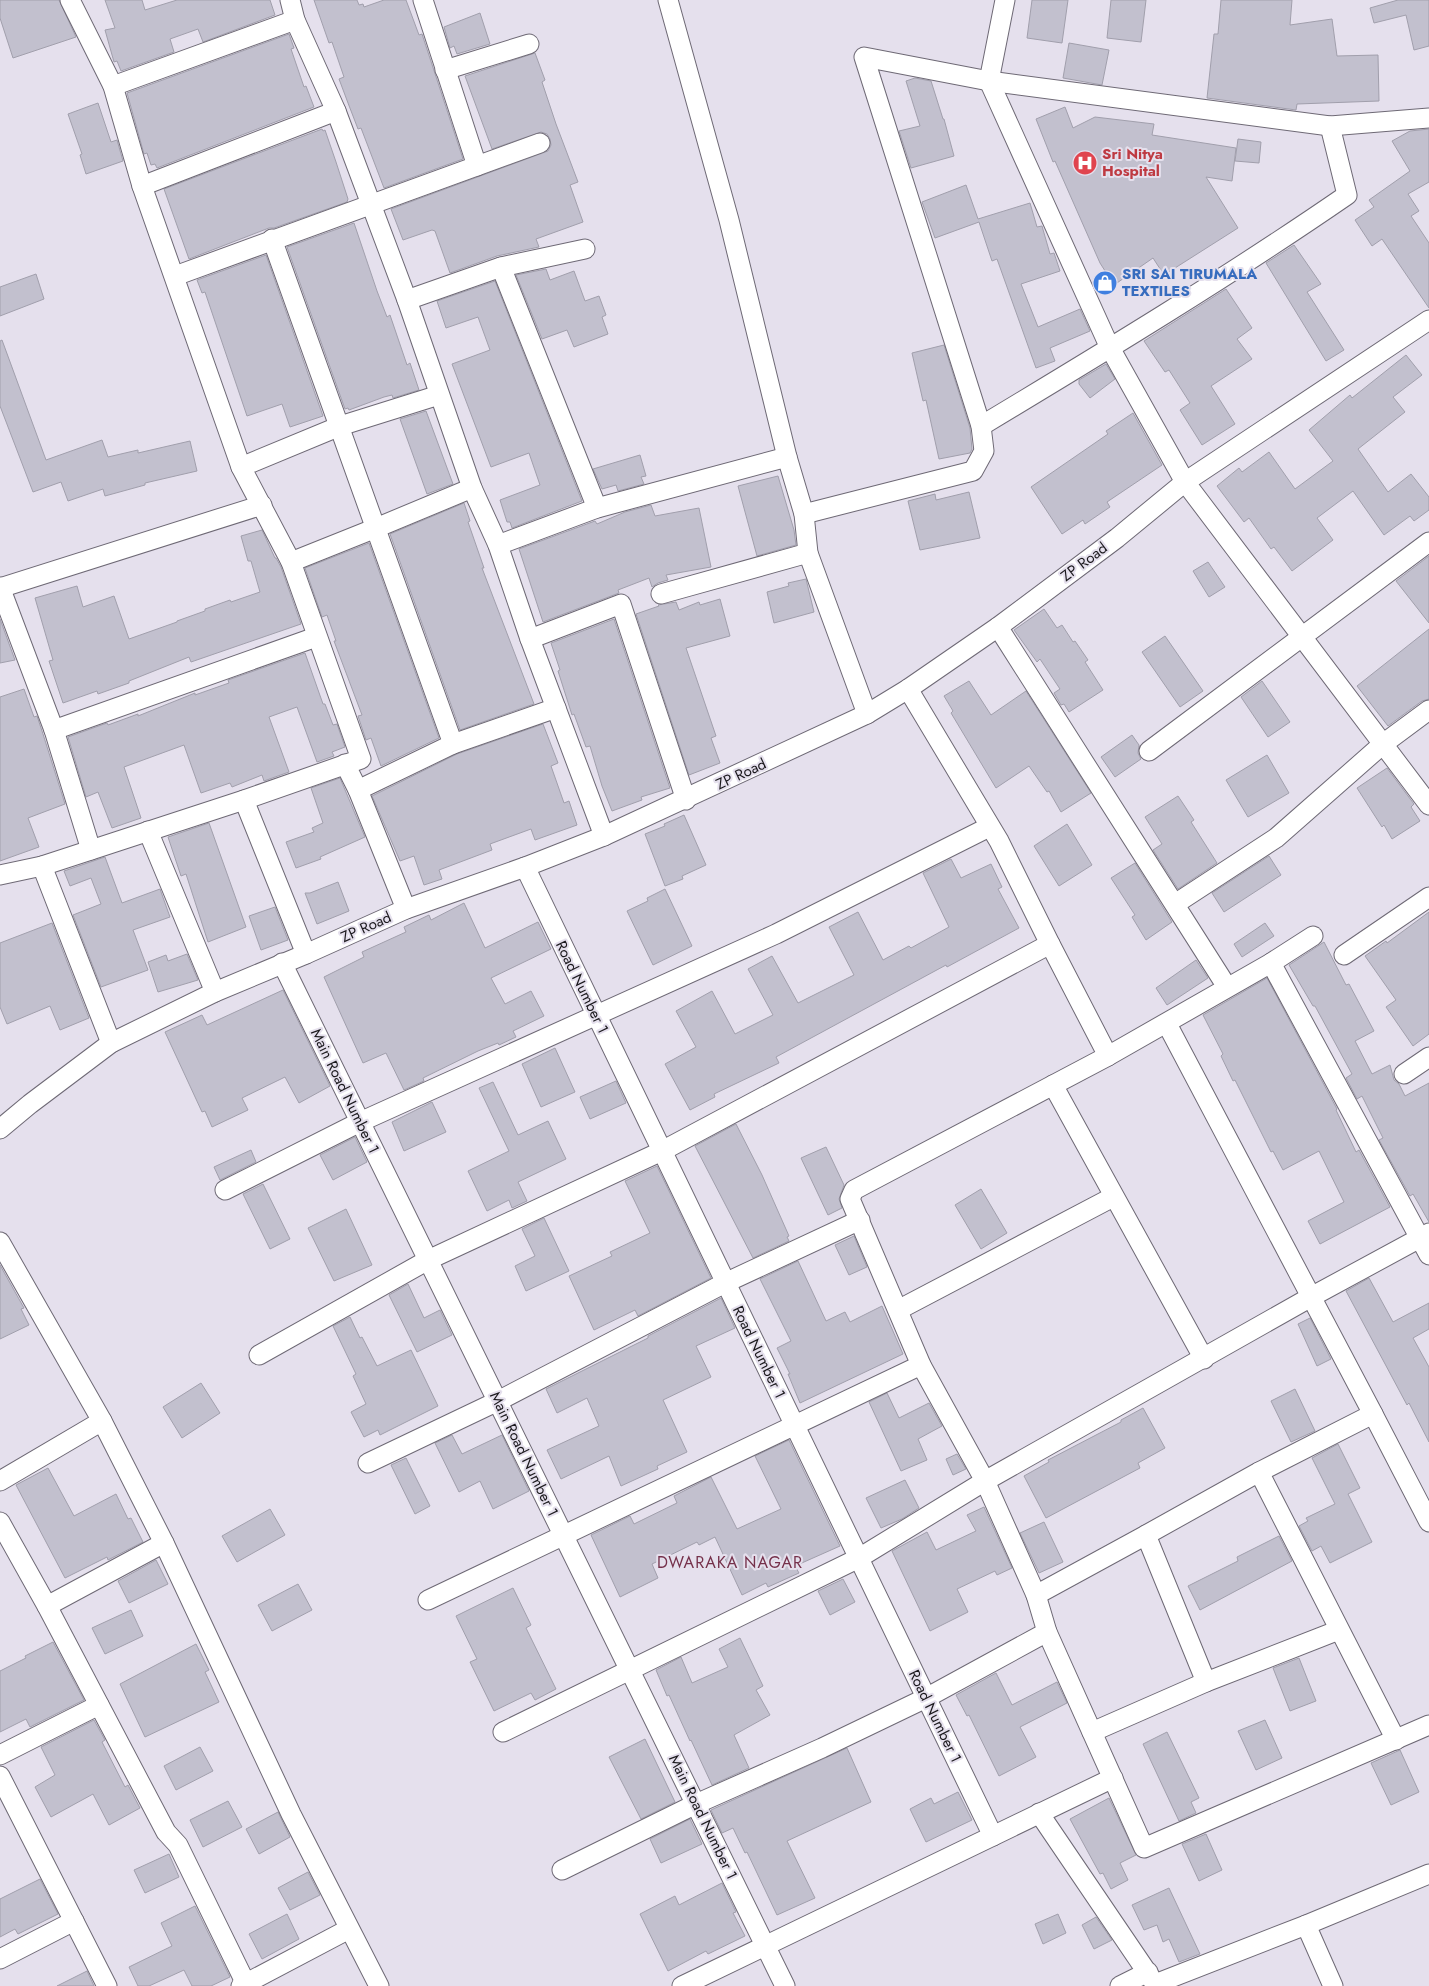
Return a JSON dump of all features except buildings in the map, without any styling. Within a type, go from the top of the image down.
[{"type":"street","points":[[0,875],[42,866],[244,800],[361,759],[316,637],[291,562],[241,467],[142,186],[113,86],[70,0]]},
{"type":"street","points":[[290,0],[294,20],[336,111],[407,300],[472,488],[498,545],[530,639],[604,836]]},
{"type":"street","points":[[423,0],[477,166]]},
{"type":"street","points":[[668,0],[729,220],[787,457],[804,514],[808,553],[867,714]]},
{"type":"street","points":[[1004,0],[989,81],[1110,348],[1185,482],[1429,805]]},
{"type":"street","points":[[113,86],[294,20]]},
{"type":"street","points":[[445,70],[529,44]]},
{"type":"street","points":[[804,514],[973,471],[984,451],[981,426],[864,57],[989,81],[1330,126],[1429,118]]},
{"type":"street","points":[[142,186],[336,111]]},
{"type":"street","points":[[981,426],[1110,348],[1299,228],[1347,195],[1330,126]]},
{"type":"street","points":[[175,276],[272,239],[540,143]]},
{"type":"street","points":[[272,239],[453,744]]},
{"type":"street","points":[[407,300],[501,267],[584,249]]},
{"type":"street","points":[[501,267],[597,508]]},
{"type":"street","name":"ZP Road","points":[[0,1130],[30,1104],[111,1043],[215,992],[406,909],[604,836],[686,800],[867,714],[908,689],[998,627],[1117,538],[1185,482],[1429,320]]},
{"type":"street","points":[[241,467],[340,426],[440,395]]},
{"type":"street","points":[[498,545],[597,508],[787,457]]},
{"type":"street","points":[[291,562],[472,488]]},
{"type":"street","points":[[91,850],[54,730],[0,587],[262,505]]},
{"type":"street","points":[[1149,750],[1429,542]]},
{"type":"street","points":[[660,594],[808,553]]},
{"type":"street","points":[[530,639],[621,604],[686,800]]},
{"type":"street","points":[[998,627],[1227,988]]},
{"type":"street","points":[[54,730],[316,637]]},
{"type":"street","points":[[908,689],[999,841],[1108,1056]]},
{"type":"street","points":[[358,790],[453,744],[556,708]]},
{"type":"street","points":[[1175,904],[1276,838],[1383,744],[1429,710]]},
{"type":"street","points":[[345,764],[358,790],[406,909]]},
{"type":"street","points":[[244,800],[306,954]]},
{"type":"street","points":[[225,1190],[360,1122],[776,934],[989,827]]},
{"type":"street","points":[[148,831],[215,992]]},
{"type":"street","points":[[42,866],[111,1043]]},
{"type":"street","name":"Road Number 1","points":[[524,867],[993,1836]]},
{"type":"street","points":[[1344,955],[1429,897]]},
{"type":"street","points":[[1313,936],[1167,1024],[854,1190],[850,1199],[921,1364],[985,1482],[1036,1595],[1047,1632],[1144,1848],[1429,1725]]},
{"type":"street","points":[[259,1355],[428,1260],[662,1152],[1050,944]]},
{"type":"street","name":"Main Road Number 1","points":[[282,963],[785,1986]]},
{"type":"street","points":[[1271,963],[1425,1235],[1429,1255]]},
{"type":"street","points":[[1167,1024],[1429,1522]]},
{"type":"street","points":[[1404,1074],[1429,1057]]},
{"type":"street","points":[[1053,1085],[1113,1197],[1204,1359]]},
{"type":"street","points":[[898,1310],[1113,1197]]},
{"type":"street","points":[[368,1463],[498,1402],[725,1283],[860,1220]]},
{"type":"street","points":[[503,1732],[859,1558],[985,1482],[1311,1297],[1425,1235]]},
{"type":"street","points":[[0,1242],[102,1421],[110,1441],[164,1543],[291,1814],[379,1986]]},
{"type":"street","points":[[428,1600],[921,1364]]},
{"type":"street","points":[[1036,1595],[1260,1472],[1373,1414]]},
{"type":"street","points":[[0,1481],[102,1421]]},
{"type":"street","points":[[1260,1472],[1338,1630],[1396,1740]]},
{"type":"street","points":[[0,1522],[47,1606],[166,1832],[178,1845],[245,1985],[349,1929]]},
{"type":"street","points":[[1146,1535],[1206,1682]]},
{"type":"street","points":[[47,1606],[164,1543]]},
{"type":"street","points":[[1092,1732],[1206,1682],[1338,1630]]},
{"type":"street","points":[[562,1870],[696,1804],[822,1748],[926,1698],[1047,1632]]},
{"type":"street","points":[[0,1754],[99,1705]]},
{"type":"street","points":[[0,1776],[107,1986]]},
{"type":"street","points":[[682,1986],[1113,1778]]},
{"type":"street","points":[[1039,1813],[1153,1980]]},
{"type":"street","points":[[1120,1986],[1153,1980],[1306,1925],[1429,1874]]},
{"type":"street","points":[[0,1959],[74,1921]]},
{"type":"street","points":[[1306,1925],[1333,1986]]},
{"type":"place","name":"Sri Nitya Hospital","points":[[1085,163]]},
{"type":"place","name":"SRI SAI TIRUMALA TEXTILES","points":[[1105,283]]},
{"type":"district","name":"DWARAKA NAGAR","points":[[730,1562]]}]
